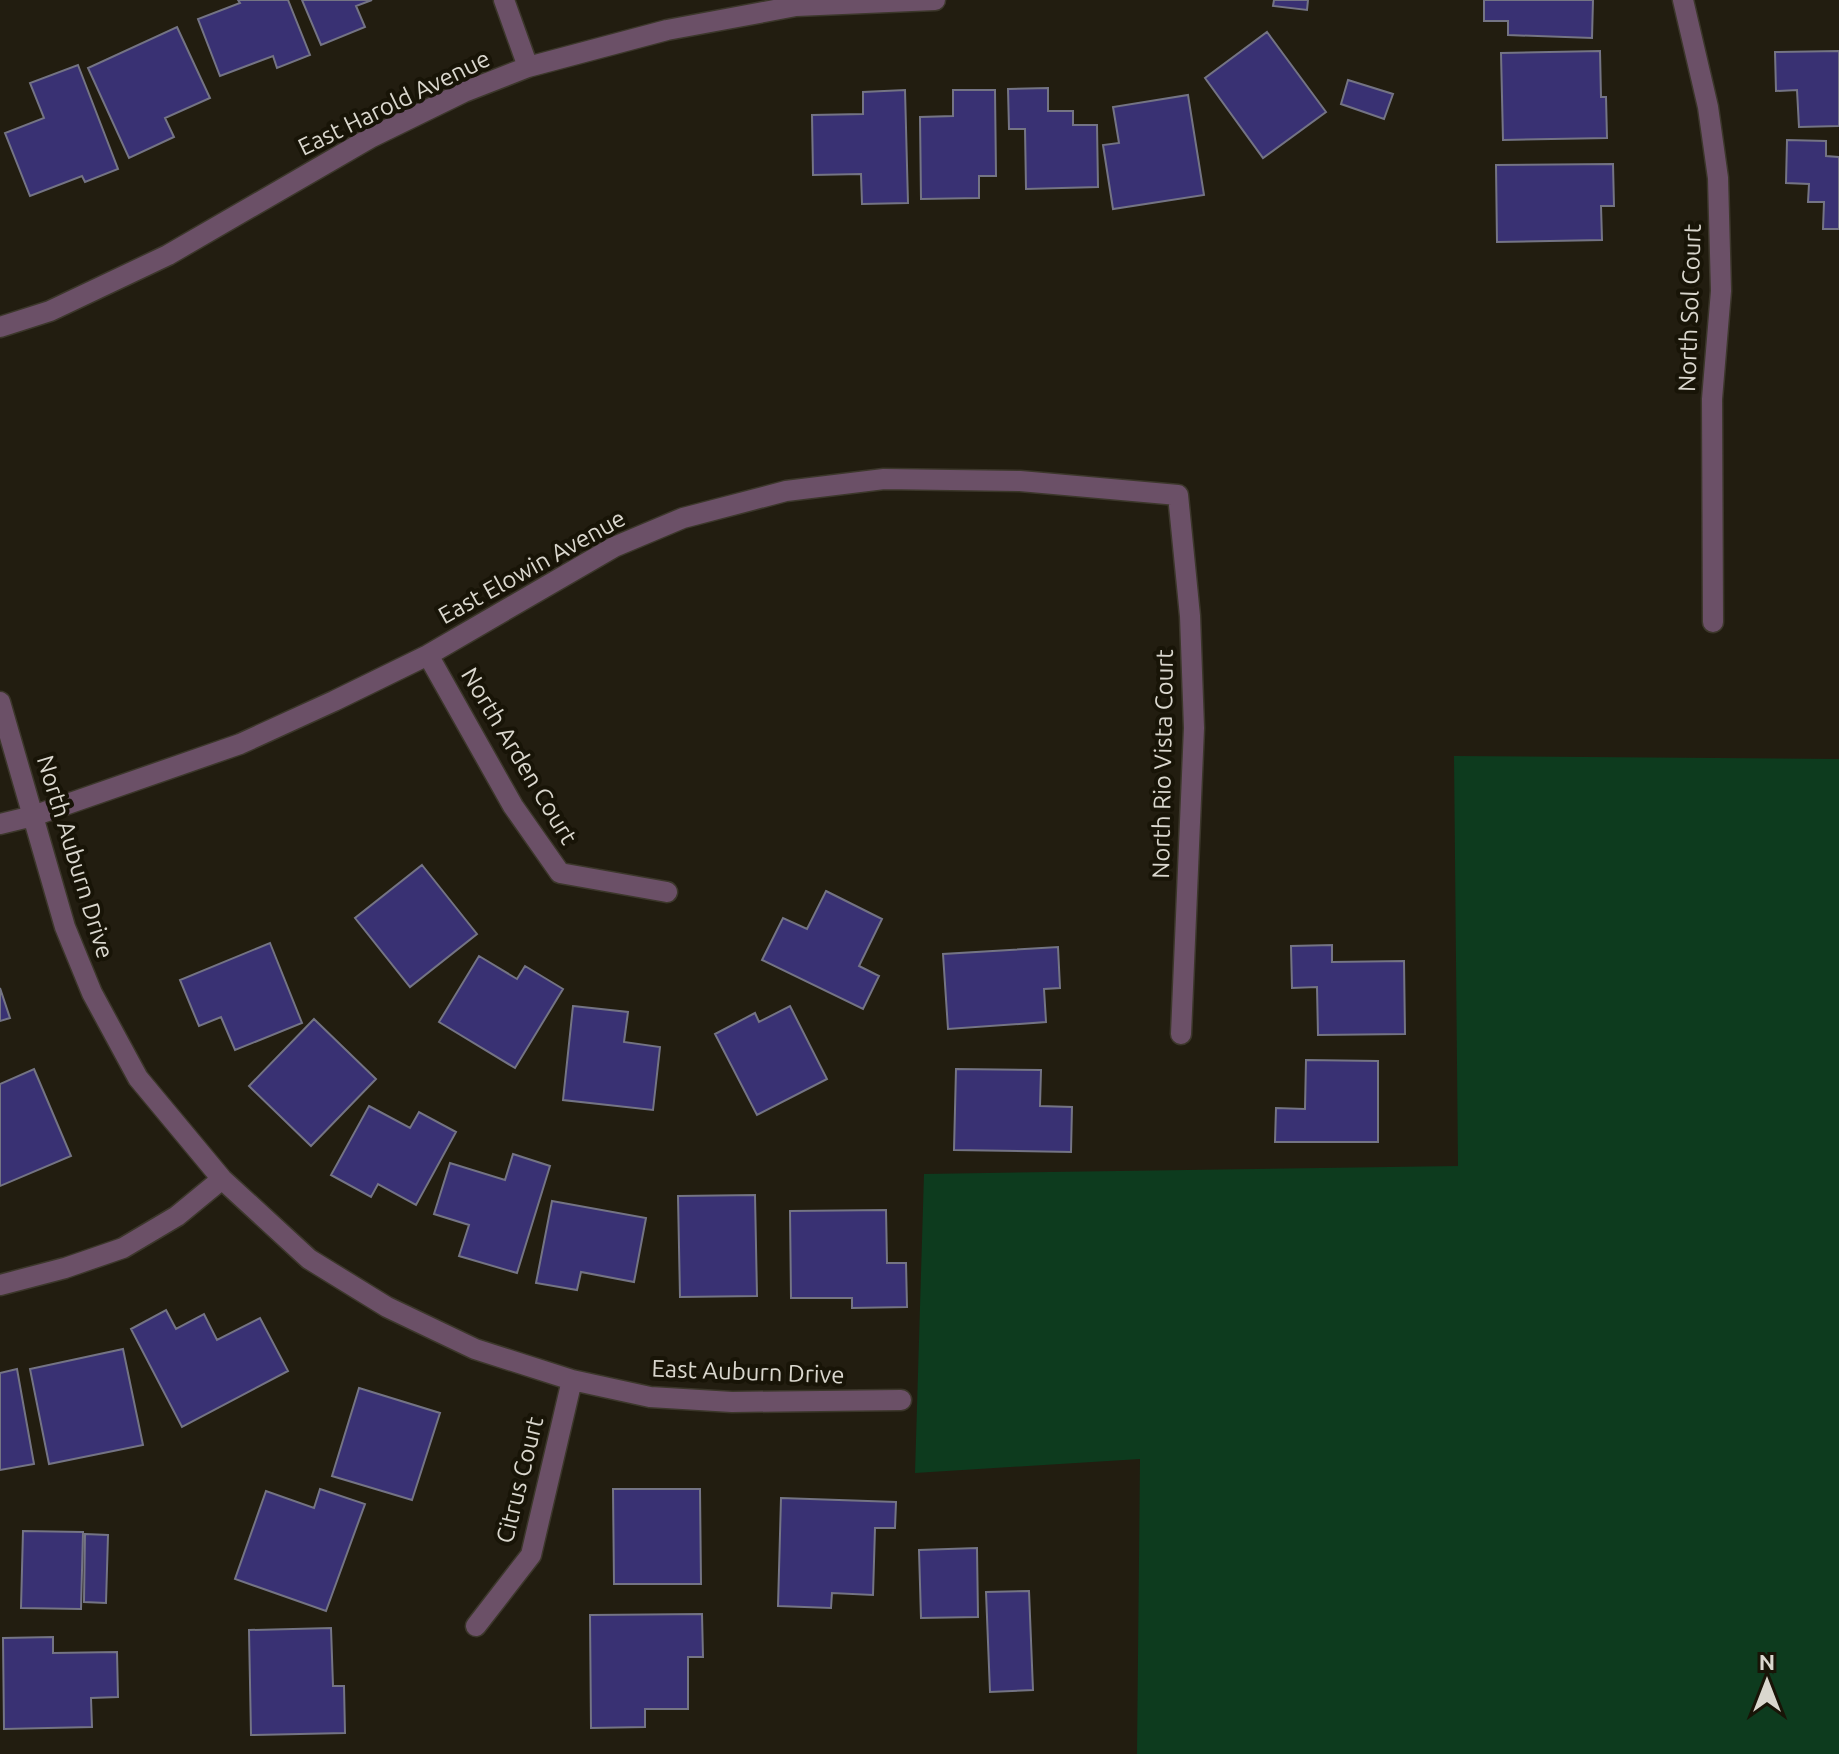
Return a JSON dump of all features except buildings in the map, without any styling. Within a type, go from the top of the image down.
[{"type":"street","points":[[504,0],[528,67]]},
{"type":"street","name":"East Harold Avenue","points":[[0,327],[50,311],[168,255],[370,138],[464,92],[528,67],[667,30],[796,6],[935,0]]},
{"type":"street","name":"North Sol Court","points":[[1683,0],[1708,107],[1718,178],[1721,291],[1712,399],[1713,622]]},
{"type":"street","name":"East Elowin Avenue","points":[[0,824],[33,816],[240,744],[428,655],[614,547],[683,518],[786,491],[884,479],[1020,481],[1178,495]]},
{"type":"street","name":"North Rio Vista Court","points":[[1178,495],[1190,616],[1194,728],[1181,1034]]},
{"type":"street","name":"North Arden Court","points":[[428,655],[513,806],[560,873],[667,892]]},
{"type":"street","name":"North Auburn Drive","points":[[0,702],[65,927],[92,993],[138,1078],[222,1179]]},
{"type":"street","points":[[0,1285],[65,1268],[123,1248],[177,1216],[222,1179]]},
{"type":"street","name":"East Auburn Drive","points":[[222,1179],[309,1259],[387,1307],[475,1349],[572,1380],[650,1397],[732,1402],[901,1400]]},
{"type":"street","name":"Citrus Court","points":[[476,1626],[531,1555],[572,1380]]},
{"type":"green space","points":[[1454,756],[1839,759],[1839,1754],[1137,1754],[1140,1459],[915,1473],[924,1174],[1458,1166]]}]
